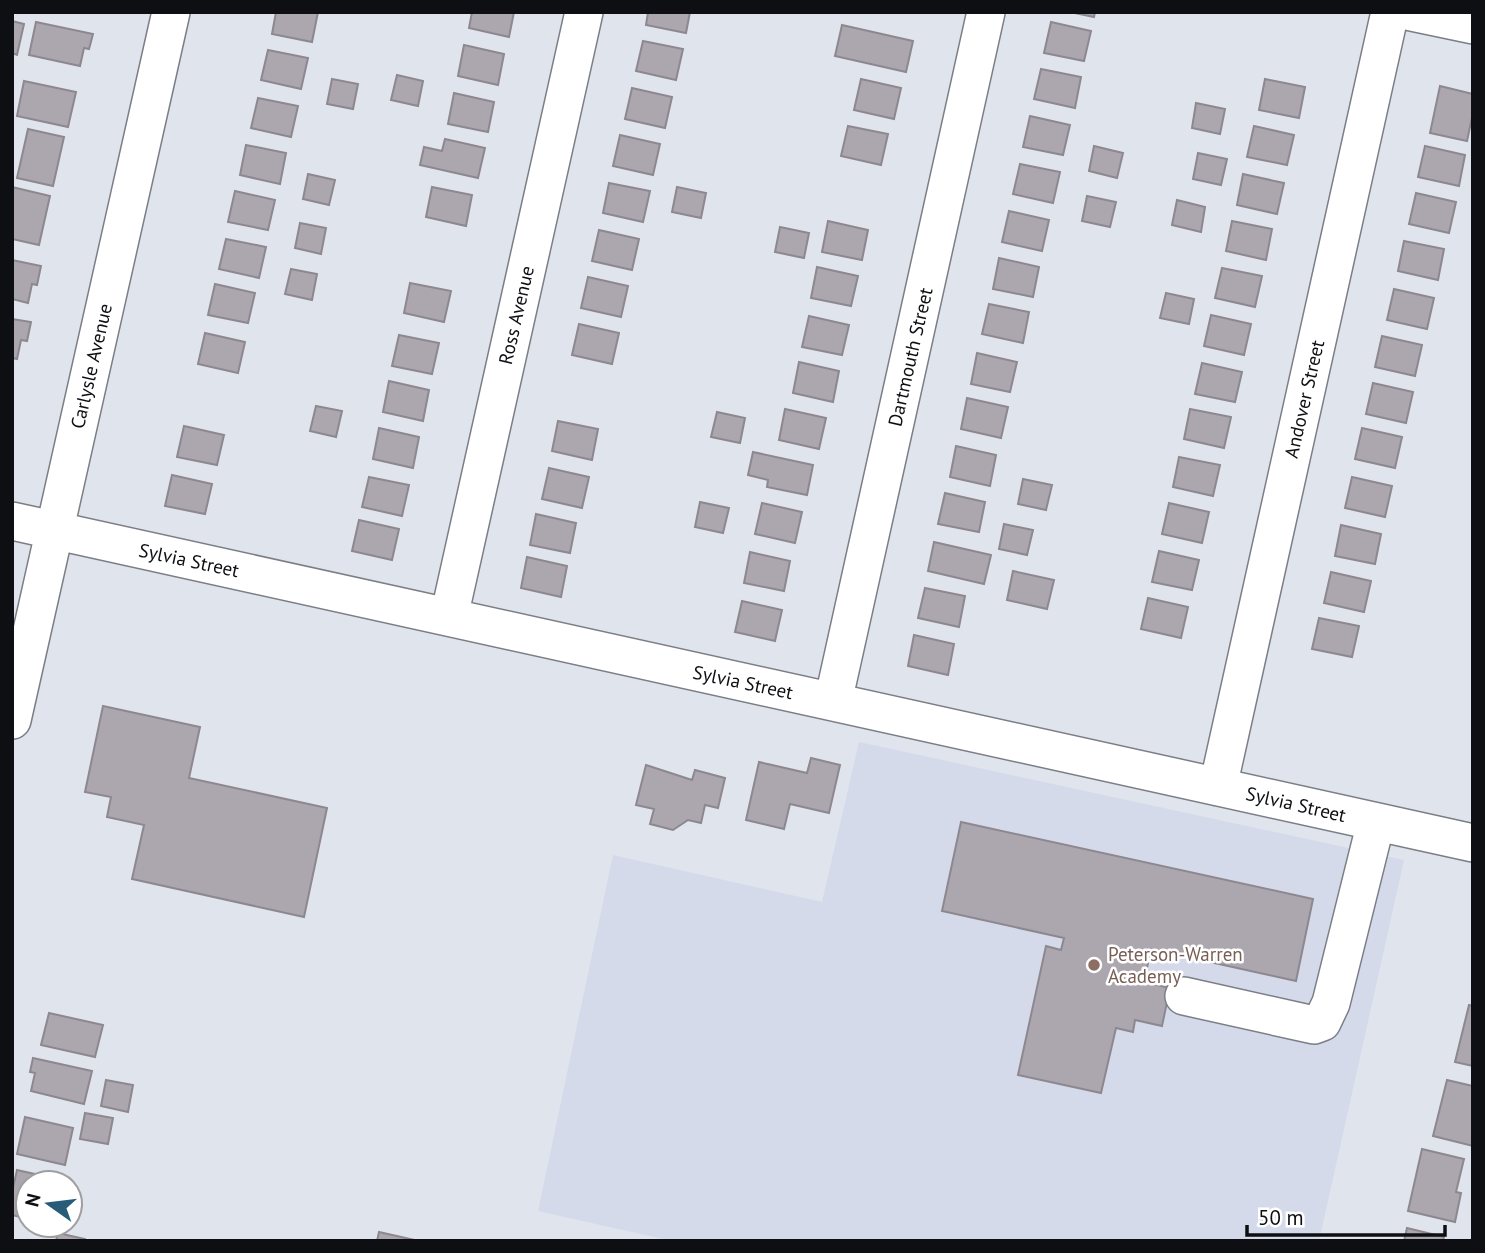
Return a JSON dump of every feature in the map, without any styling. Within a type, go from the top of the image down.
[{"type":"street","name":"Carlysle Avenue","points":[[12,720],[171,12]]},
{"type":"street","name":"Ross Avenue","points":[[449,617],[583,12]]},
{"type":"street","name":"Dartmouth Street","points":[[833,702],[986,12]]},
{"type":"street","name":"Andover Street","points":[[1218,787],[1390,12]]},
{"type":"street","points":[[1411,12],[1473,25]]},
{"type":"street","name":"Sylvia Street","points":[[12,522],[1473,843]]},
{"type":"street","points":[[1184,996],[1314,1025],[1322,1022],[1331,1003],[1376,822]]},
{"type":"shaded area","points":[[859,742],[1404,860],[1319,1241],[672,1241],[538,1211],[613,855],[822,902]]},
{"type":"building","points":[[276,12],[318,12],[312,42],[272,34]]},
{"type":"building","points":[[472,12],[514,12],[509,37],[469,28]]},
{"type":"building","points":[[648,12],[690,12],[686,33],[646,25]]},
{"type":"building","points":[[1070,12],[1095,12],[1094,17]]},
{"type":"building","points":[[12,21],[24,24],[17,55],[12,53]]},
{"type":"building","points":[[36,22],[93,34],[89,49],[84,48],[80,66],[29,55]]},
{"type":"building","points":[[1051,22],[1091,31],[1084,61],[1044,53]]},
{"type":"building","points":[[842,25],[913,41],[906,72],[835,56]]},
{"type":"building","points":[[643,41],[683,49],[676,80],[636,71]]},
{"type":"building","points":[[464,45],[504,54],[498,85],[458,76]]},
{"type":"building","points":[[268,50],[308,58],[301,89],[261,80]]},
{"type":"building","points":[[1041,69],[1081,77],[1075,108],[1034,99]]},
{"type":"building","points":[[397,75],[423,81],[418,106],[391,100]]},
{"type":"building","points":[[332,79],[358,84],[353,109],[327,104]]},
{"type":"building","points":[[861,79],[901,88],[894,119],[854,110]]},
{"type":"building","points":[[1265,79],[1305,87],[1299,118],[1259,110]]},
{"type":"building","points":[[24,81],[76,92],[68,127],[17,116]]},
{"type":"building","points":[[1440,86],[1473,94],[1473,113],[1467,141],[1430,133]]},
{"type":"building","points":[[632,88],[672,97],[665,128],[625,119]]},
{"type":"building","points":[[454,93],[494,102],[488,132],[448,124]]},
{"type":"building","points":[[258,98],[298,106],[291,137],[251,128]]},
{"type":"building","points":[[1196,103],[1225,109],[1220,134],[1192,128]]},
{"type":"building","points":[[1030,116],[1070,125],[1063,155],[1023,147]]},
{"type":"building","points":[[848,126],[888,134],[881,165],[841,156]]},
{"type":"building","points":[[1254,126],[1294,135],[1287,165],[1247,157]]},
{"type":"building","points":[[28,129],[64,137],[53,186],[17,178]]},
{"type":"building","points":[[620,135],[660,144],[653,175],[613,166]]},
{"type":"building","points":[[445,139],[485,148],[478,178],[420,165],[424,147],[442,151]]},
{"type":"building","points":[[246,145],[286,153],[280,184],[240,175]]},
{"type":"building","points":[[1094,146],[1123,153],[1117,178],[1089,171]]},
{"type":"building","points":[[1425,146],[1465,155],[1459,186],[1418,177]]},
{"type":"building","points":[[1198,153],[1227,159],[1221,185],[1193,179]]},
{"type":"building","points":[[1020,164],[1060,172],[1053,203],[1013,194]]},
{"type":"building","points":[[308,174],[335,180],[329,205],[303,199]]},
{"type":"building","points":[[1243,174],[1284,183],[1277,214],[1237,205]]},
{"type":"building","points":[[609,183],[650,191],[643,222],[603,213]]},
{"type":"building","points":[[12,187],[50,196],[39,245],[12,239]]},
{"type":"building","points":[[432,187],[472,195],[466,226],[426,217]]},
{"type":"building","points":[[677,187],[706,193],[701,218],[672,212]]},
{"type":"building","points":[[235,191],[275,200],[268,230],[228,222]]},
{"type":"building","points":[[1416,193],[1456,202],[1449,233],[1409,224]]},
{"type":"building","points":[[1087,196],[1116,202],[1110,227],[1082,221]]},
{"type":"building","points":[[1177,200],[1205,207],[1201,232],[1172,225]]},
{"type":"building","points":[[1009,211],[1049,220],[1042,251],[1002,242]]},
{"type":"building","points":[[828,221],[868,230],[862,260],[822,252]]},
{"type":"building","points":[[1232,221],[1272,229],[1266,260],[1226,251]]},
{"type":"building","points":[[300,223],[326,228],[321,254],[295,248]]},
{"type":"building","points":[[780,227],[809,233],[804,258],[775,252]]},
{"type":"building","points":[[599,230],[639,239],[632,270],[592,261]]},
{"type":"building","points":[[226,239],[266,247],[259,278],[219,269]]},
{"type":"building","points":[[1404,241],[1444,249],[1438,280],[1398,271]]},
{"type":"building","points":[[999,258],[1039,267],[1033,297],[993,289]]},
{"type":"building","points":[[12,260],[41,266],[37,285],[32,284],[28,303],[12,299]]},
{"type":"building","points":[[817,267],[858,276],[851,306],[811,298]]},
{"type":"building","points":[[1222,268],[1262,276],[1255,307],[1215,298]]},
{"type":"building","points":[[291,269],[317,274],[312,300],[285,294]]},
{"type":"building","points":[[588,277],[628,286],[621,317],[581,308]]},
{"type":"building","points":[[410,283],[451,291],[444,322],[404,313]]},
{"type":"building","points":[[215,284],[255,293],[248,323],[208,315]]},
{"type":"building","points":[[1394,289],[1434,298],[1427,329],[1387,320]]},
{"type":"building","points":[[1166,293],[1194,299],[1189,324],[1160,318]]},
{"type":"building","points":[[989,304],[1029,312],[1023,343],[982,334]]},
{"type":"building","points":[[1211,315],[1251,324],[1244,355],[1204,346]]},
{"type":"building","points":[[809,316],[849,325],[842,355],[802,347]]},
{"type":"building","points":[[12,319],[31,322],[27,341],[21,340],[17,359],[12,358]]},
{"type":"building","points":[[579,324],[619,333],[612,364],[572,355]]},
{"type":"building","points":[[205,333],[245,342],[238,373],[198,364]]},
{"type":"building","points":[[399,335],[439,343],[432,374],[392,366]]},
{"type":"building","points":[[1382,336],[1422,345],[1415,376],[1375,367]]},
{"type":"building","points":[[977,353],[1017,362],[1010,392],[971,384]]},
{"type":"building","points":[[799,362],[839,371],[833,402],[793,393]]},
{"type":"building","points":[[1202,363],[1242,372],[1235,402],[1195,394]]},
{"type":"building","points":[[389,381],[429,390],[423,421],[383,412]]},
{"type":"building","points":[[1373,383],[1413,392],[1406,423],[1366,414]]},
{"type":"building","points":[[967,398],[1008,407],[1001,438],[961,429]]},
{"type":"building","points":[[316,406],[342,411],[336,437],[310,431]]},
{"type":"building","points":[[785,409],[826,418],[819,449],[779,440]]},
{"type":"building","points":[[1190,409],[1231,417],[1224,448],[1184,439]]},
{"type":"building","points":[[717,412],[745,418],[740,443],[711,437]]},
{"type":"building","points":[[558,421],[598,429],[592,460],[552,451]]},
{"type":"building","points":[[184,426],[224,435],[217,465],[177,457]]},
{"type":"building","points":[[379,428],[419,437],[413,468],[373,459]]},
{"type":"building","points":[[1362,428],[1402,437],[1395,468],[1355,459]]},
{"type":"building","points":[[956,446],[996,455],[990,486],[950,477]]},
{"type":"building","points":[[753,452],[813,465],[807,495],[767,487],[768,480],[748,475]]},
{"type":"building","points":[[1179,457],[1220,465],[1213,496],[1173,487]]},
{"type":"building","points":[[549,468],[589,477],[582,508],[542,499]]},
{"type":"building","points":[[172,475],[212,484],[205,514],[165,506]]},
{"type":"building","points":[[369,477],[409,485],[402,516],[362,507]]},
{"type":"building","points":[[1352,477],[1392,486],[1385,517],[1345,508]]},
{"type":"building","points":[[1023,479],[1052,485],[1046,510],[1018,504]]},
{"type":"building","points":[[945,493],[985,502],[979,532],[938,524]]},
{"type":"building","points":[[700,502],[729,508],[723,533],[695,527]]},
{"type":"building","points":[[762,503],[802,512],[795,543],[755,534]]},
{"type":"building","points":[[1169,503],[1209,512],[1202,543],[1162,534]]},
{"type":"building","points":[[536,514],[576,523],[570,553],[530,545]]},
{"type":"building","points":[[359,520],[399,529],[392,560],[352,551]]},
{"type":"building","points":[[1004,524],[1033,530],[1027,555],[999,549]]},
{"type":"building","points":[[1341,525],[1381,534],[1375,564],[1335,556]]},
{"type":"building","points":[[934,542],[991,555],[984,584],[928,571]]},
{"type":"building","points":[[1159,551],[1199,560],[1192,590],[1152,582]]},
{"type":"building","points":[[750,552],[790,561],[784,591],[744,583]]},
{"type":"building","points":[[527,557],[567,566],[561,597],[521,588]]},
{"type":"building","points":[[1013,571],[1054,580],[1047,609],[1007,600]]},
{"type":"building","points":[[1331,572],[1371,581],[1364,612],[1324,603]]},
{"type":"building","points":[[925,588],[965,596],[959,627],[918,618]]},
{"type":"building","points":[[1148,598],[1188,607],[1181,638],[1141,629]]},
{"type":"building","points":[[742,601],[782,610],[775,641],[735,632]]},
{"type":"building","points":[[1319,618],[1359,626],[1352,657],[1312,649]]},
{"type":"building","points":[[914,635],[954,644],[948,675],[908,666]]},
{"type":"building","points":[[103,706],[200,727],[189,778],[327,808],[304,917],[132,879],[144,825],[107,817],[111,797],[85,792]]},
{"type":"building","points":[[811,758],[840,765],[829,813],[790,804],[784,829],[746,820],[759,762],[807,773]]},
{"type":"building","points":[[646,765],[692,780],[695,770],[725,778],[718,808],[705,805],[701,823],[688,820],[673,830],[650,824],[654,809],[636,805]]},
{"type":"building","name":"Peterson-Warren Academy","points":[[961,822],[1313,899],[1296,981],[1151,949],[1144,982],[1170,988],[1162,1026],[1135,1020],[1133,1032],[1116,1028],[1101,1093],[1018,1075],[1046,946],[1061,950],[1064,938],[942,911]]},
{"type":"building","points":[[1469,1005],[1473,1006],[1473,1066],[1455,1062]]},
{"type":"building","points":[[49,1013],[103,1025],[95,1057],[41,1045]]},
{"type":"building","points":[[33,1058],[92,1071],[84,1104],[31,1091],[35,1073],[30,1072]]},
{"type":"building","points":[[106,1080],[133,1085],[128,1112],[101,1106]]},
{"type":"building","points":[[1447,1080],[1473,1086],[1473,1146],[1433,1136]]},
{"type":"building","points":[[85,1113],[113,1118],[108,1144],[80,1139]]},
{"type":"building","points":[[25,1117],[73,1128],[65,1165],[17,1154]]},
{"type":"building","points":[[1422,1149],[1464,1159],[1456,1192],[1461,1193],[1455,1222],[1408,1211]]},
{"type":"building","points":[[14,1183],[14,1216],[12,1215]]},
{"type":"building","points":[[1407,1228],[1444,1237],[1443,1241],[1404,1241]]},
{"type":"building","points":[[379,1232],[419,1241],[377,1241]]},
{"type":"building","points":[[56,1239],[85,1239],[85,1241]]},
{"type":"place","name":"Peterson-Warren Academy","points":[[1094,965]]}]
